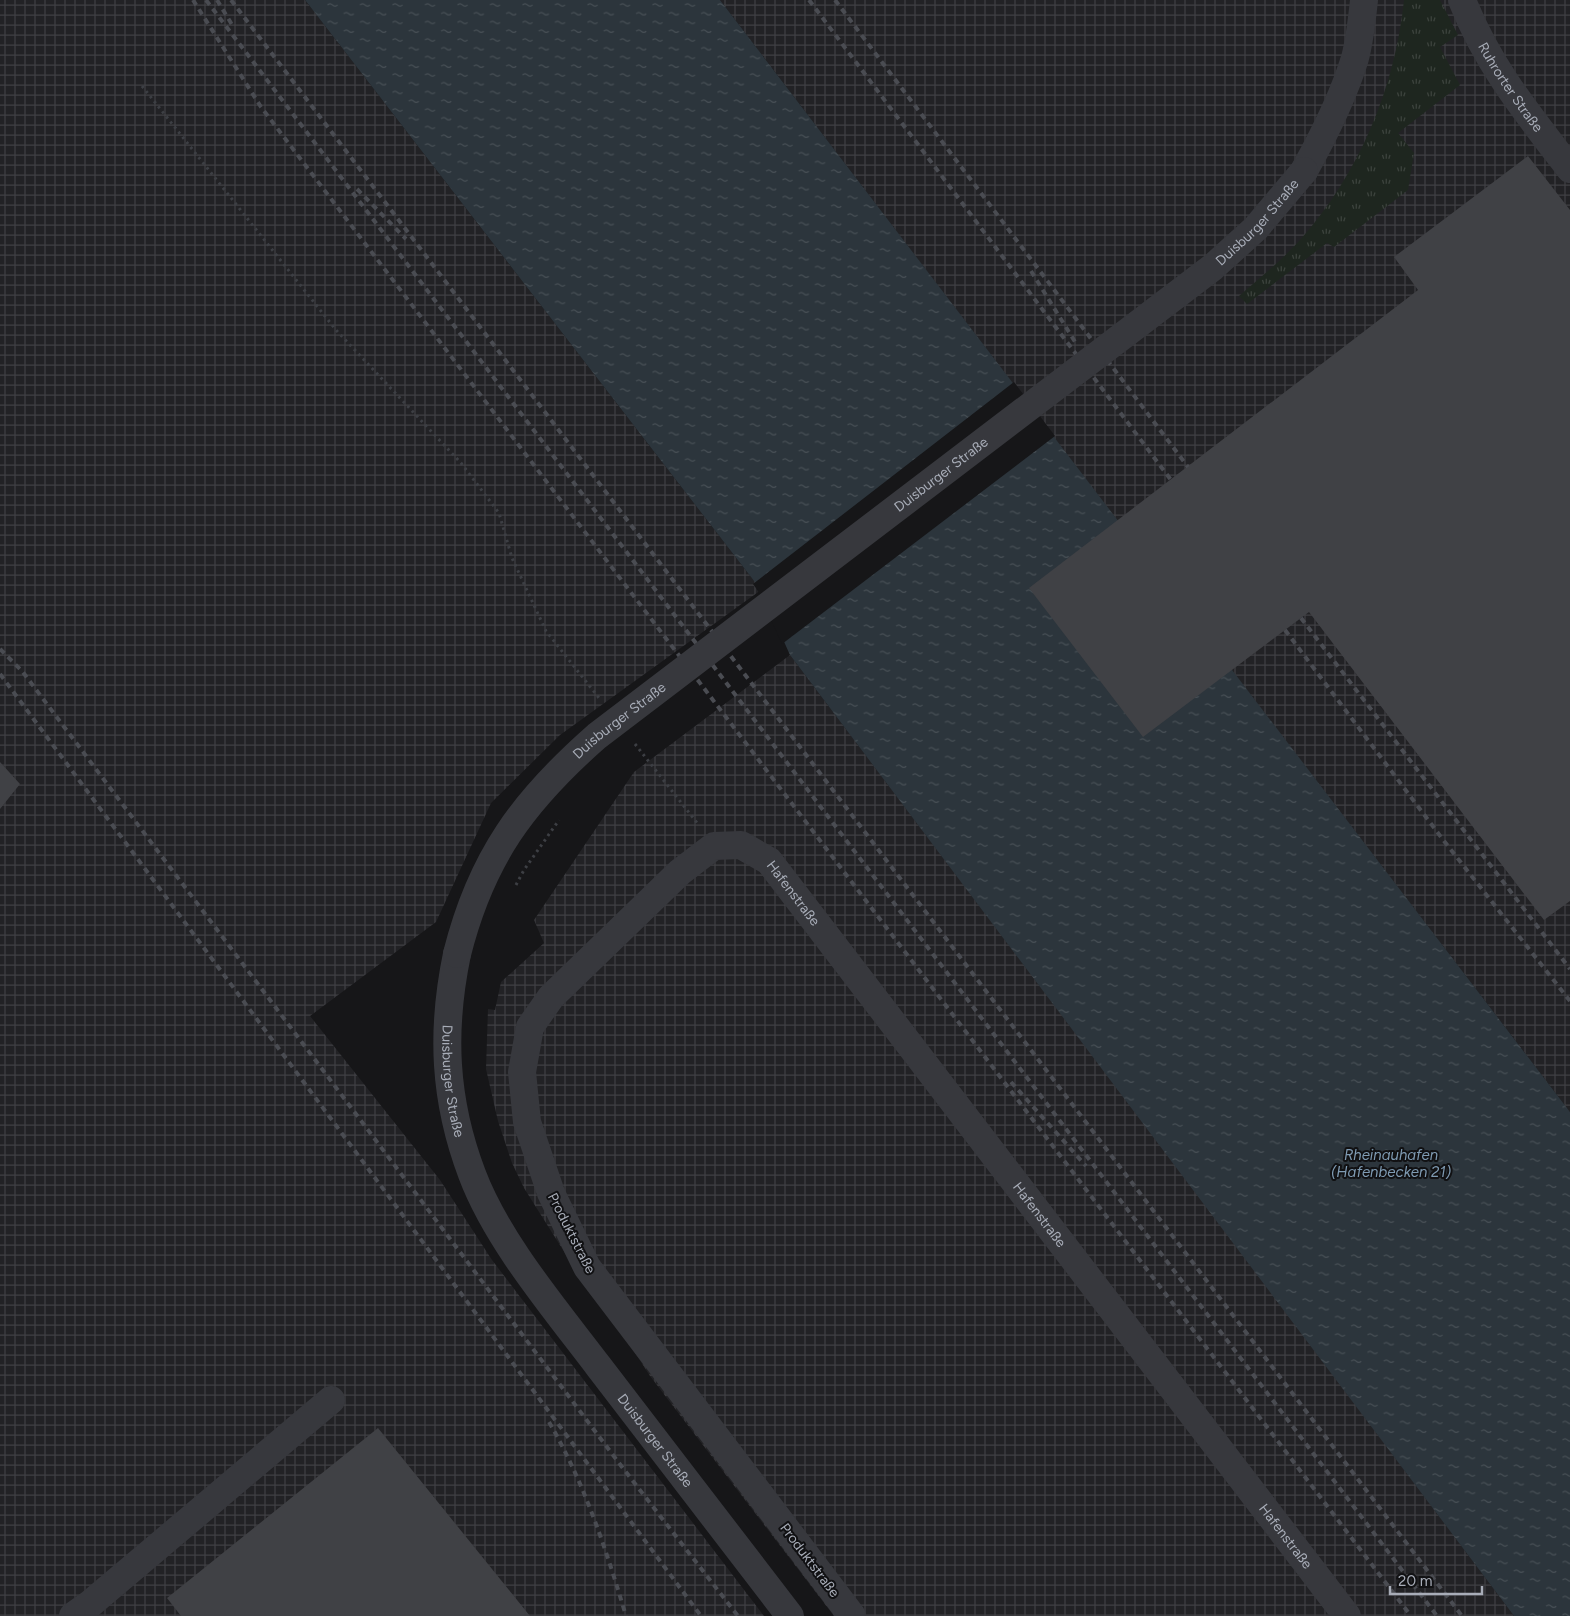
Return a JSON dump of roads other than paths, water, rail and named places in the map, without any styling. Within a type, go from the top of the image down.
[{"type":"street","name":"Duisburger Straße","points":[[790,1616],[566,1324],[526,1268],[485,1203],[462,1146],[448,1081],[447,1010],[457,954],[467,914],[482,878],[498,850],[529,804],[561,768],[596,736],[1213,267],[1256,228],[1304,171],[1326,131],[1347,81],[1355,56],[1364,0]]},
{"type":"street","name":"Ruhrorter Straße","points":[[1462,0],[1476,35],[1506,85],[1570,168]]},
{"type":"street","name":"Hafenstraße","points":[[714,846],[741,845],[769,861],[1347,1616]]},
{"type":"street","name":"Produktstraße","points":[[714,846],[680,872],[551,997],[530,1027],[522,1072],[527,1122],[551,1193],[587,1267],[852,1616]]},
{"type":"street","points":[[73,1616],[90,1604],[330,1400]]},
{"type":"water","name":"Rheinauhafen (Hafenbecken 21)","points":[[305,0],[720,0],[1570,1112],[1570,1616],[1514,1616],[790,655],[761,590]]},
{"type":"railway","points":[[193,0],[261,107],[1411,1616]]},
{"type":"railway","points":[[206,0],[1437,1616]]},
{"type":"railway","points":[[217,0],[234,28]]},
{"type":"railway","points":[[231,0],[1462,1616]]},
{"type":"railway","points":[[809,0],[1171,480]]},
{"type":"railway","points":[[835,0],[1188,467]]},
{"type":"railway","points":[[357,189],[406,239]]},
{"type":"railway","points":[[1031,271],[1077,345]]},
{"type":"railway","points":[[1301,618],[1570,969]]},
{"type":"railway","points":[[1285,630],[1444,841],[1570,1001]]},
{"type":"railway","points":[[0,649],[22,671],[622,1467],[738,1616]]},
{"type":"railway","points":[[0,674],[701,1616]]},
{"type":"railway","points":[[1011,1082],[1086,1166]]},
{"type":"railway","points":[[549,1422],[573,1468],[593,1516],[626,1616]]}]
